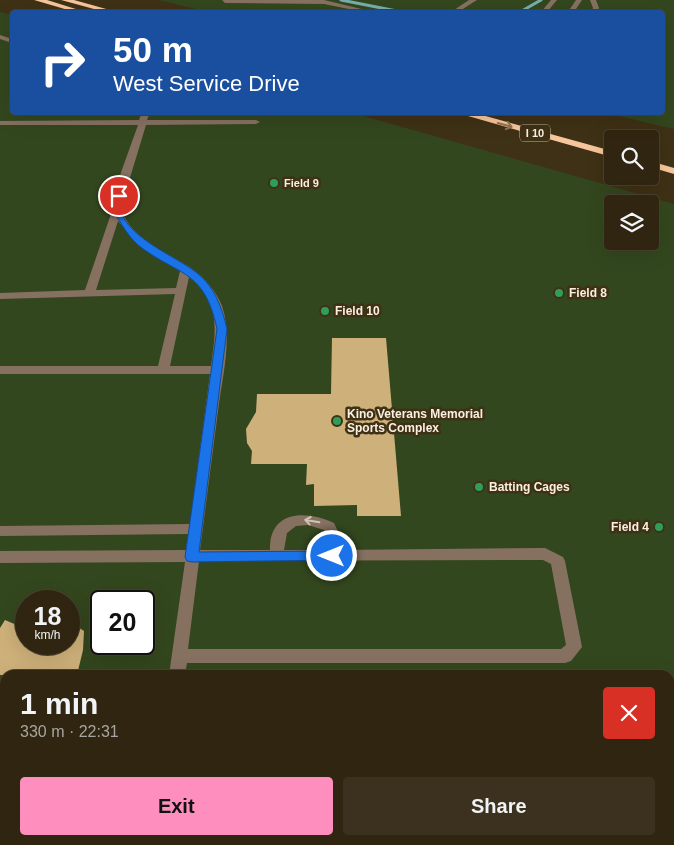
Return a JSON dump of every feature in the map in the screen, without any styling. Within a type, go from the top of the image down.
[{"type":"highway","points":[[38,0],[77,10]]},
{"type":"highway","points":[[65,0],[104,10]]},
{"type":"highway","name":"I 10","points":[[469,115],[604,152]]},
{"type":"highway","name":"I 10","points":[[503,115],[604,142]]},
{"type":"highway","points":[[659,156],[674,160]]},
{"type":"highway","points":[[659,167],[674,171]]},
{"type":"street","points":[[457,10],[474,0]]},
{"type":"street","points":[[546,10],[554,0]]},
{"type":"street","points":[[225,1],[324,2],[362,10]]},
{"type":"street","points":[[88,295],[117,210],[119,196],[144,118]]},
{"type":"street","points":[[0,123],[144,118],[256,122]]},
{"type":"street","points":[[117,210],[126,225],[141,242],[195,275],[208,290],[218,308],[222,329],[178,670]]},
{"type":"street","points":[[163,370],[186,269]]},
{"type":"street","points":[[0,296],[181,291]]},
{"type":"street","points":[[0,370],[218,370]]},
{"type":"street","points":[[277,556],[278,537],[284,526],[293,521],[305,519],[318,521],[329,527],[333,536],[332,556]]},
{"type":"street","points":[[0,530],[196,529]]},
{"type":"street","points":[[0,557],[545,554],[558,561],[574,647],[565,656],[180,656]]},
{"type":"green space","points":[[159,0],[674,0],[674,129],[614,115],[665,115],[665,10],[200,10]]},
{"type":"green space","name":"Kino Veterans Memorial Sports Complex","points":[[0,12],[10,14],[10,115],[360,115],[642,195],[604,195],[604,250],[659,250],[659,200],[674,204],[674,670],[0,670]]},
{"type":"building","points":[[332,338],[386,338],[401,516],[357,516],[357,505],[314,506],[314,484],[306,485],[307,464],[251,464],[252,451],[247,443],[246,429],[256,412],[257,394],[331,394]]},
{"type":"building","points":[[5,620],[15,624],[15,655],[80,655],[80,628],[84,631],[83,650],[78,670],[0,670],[0,628]]},
{"type":"waterway","points":[[341,0],[392,10]]},
{"type":"waterway","points":[[524,10],[541,0]]},
{"type":"place","name":"Field 9","points":[[274,183]]},
{"type":"place","name":"Field 8","points":[[559,293]]},
{"type":"place","name":"Field 10","points":[[325,311]]},
{"type":"place","name":"Kino Veterans Memorial Sports Complex","points":[[337,421]]},
{"type":"place","name":"Batting Cages","points":[[479,487]]},
{"type":"place","name":"Field 4","points":[[659,527]]},
{"type":"route","points":[[119,196],[117,210],[126,225],[141,242],[195,275],[208,290],[218,308],[222,329],[221,352],[192,557],[332,556]]}]
